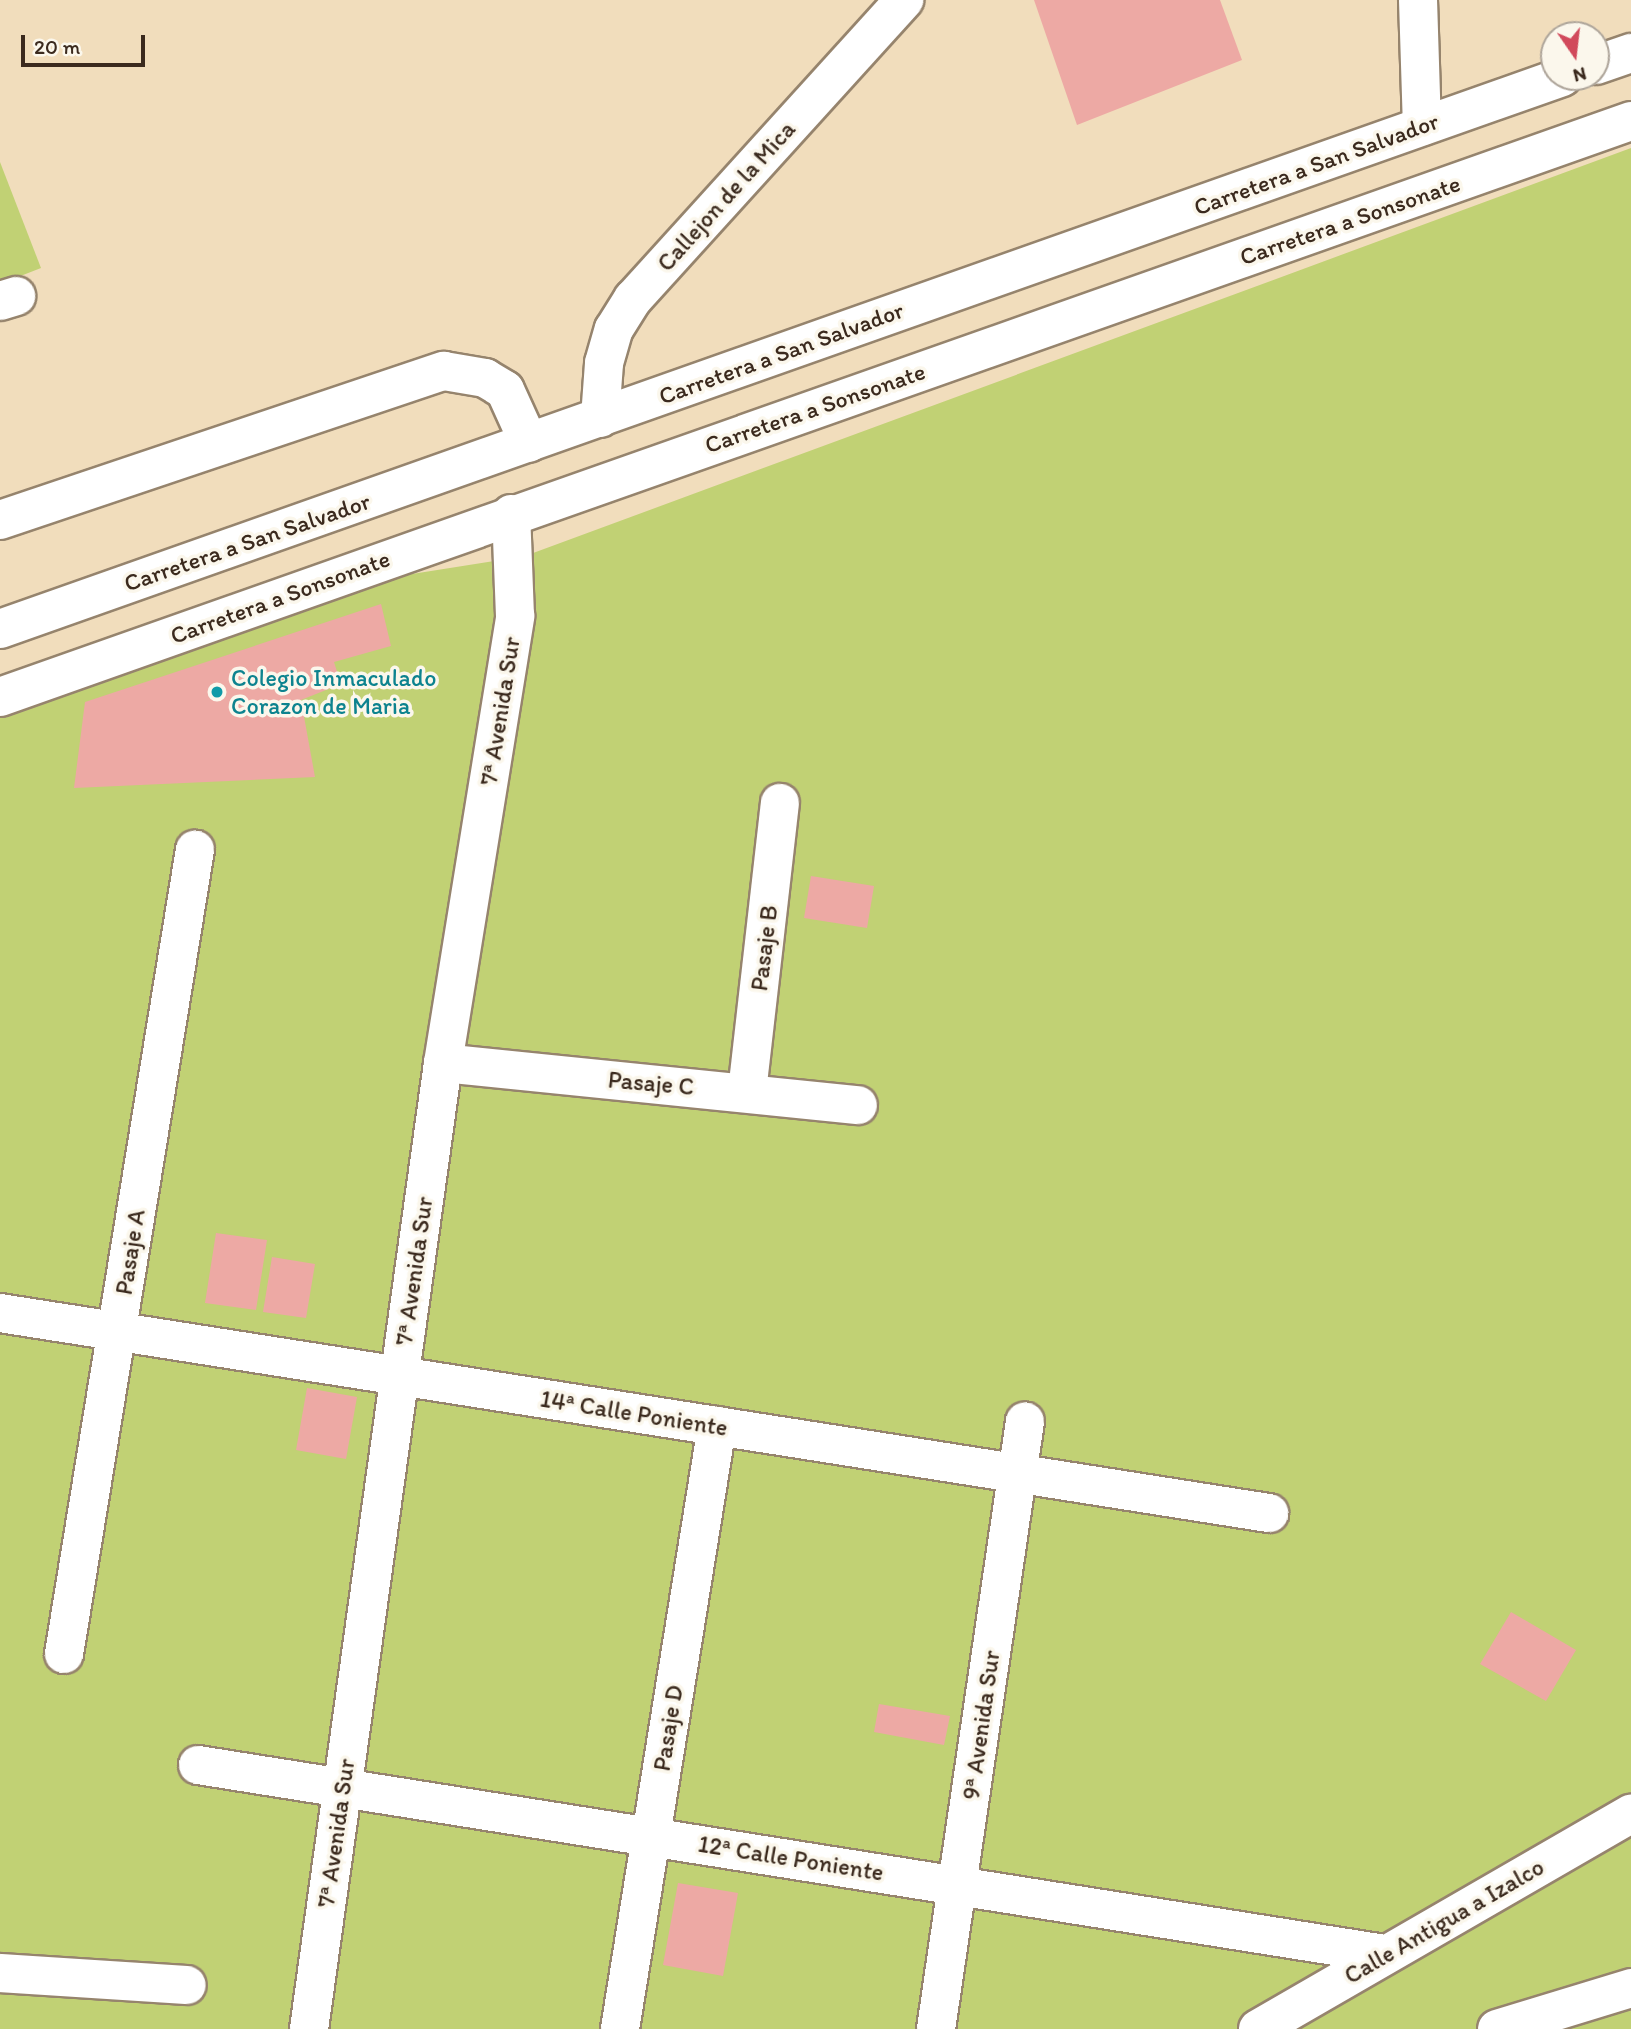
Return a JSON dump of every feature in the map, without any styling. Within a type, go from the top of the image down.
[{"type":"main road","name":"Callejon de la Mica","points":[[600,418],[604,363],[614,329],[633,299],[904,0]]},
{"type":"main road","points":[[1418,0],[1422,126]]},
{"type":"main road","points":[[1610,60],[1631,53]]},
{"type":"main road","name":"Carretera a San Salvador","points":[[0,629],[1540,85]]},
{"type":"main road","name":"Carretera a Sonsonate","points":[[0,697],[511,514],[1631,121]]},
{"type":"main road","points":[[0,520],[444,371],[485,378],[505,390],[529,443]]},
{"type":"main road","name":"7ª Avenida Sur","points":[[309,2029],[443,1063],[516,616],[511,514]]},
{"type":"main road","name":"Pasaje B","points":[[747,1092],[780,803]]},
{"type":"main road","name":"Pasaje A","points":[[64,1654],[195,850]]},
{"type":"main road","name":"Pasaje C","points":[[443,1063],[858,1105]]},
{"type":"main road","name":"14ª Calle Poniente","points":[[0,1313],[1269,1513]]},
{"type":"main road","name":"9ª Avenida Sur","points":[[936,2029],[1025,1421]]},
{"type":"main road","name":"Pasaje D","points":[[620,2029],[717,1426]]},
{"type":"main road","name":"12ª Calle Poniente","points":[[198,1765],[1384,1954]]},
{"type":"main road","name":"Calle Antigua a Izalco","points":[[1258,2029],[1631,1814]]},
{"type":"main road","points":[[0,1973],[187,1984]]},
{"type":"main road","points":[[1497,2029],[1631,1988]]},
{"type":"green space","points":[[1631,148],[1631,2029],[0,2029],[0,702],[393,577],[525,556]]},
{"type":"green space","points":[[0,162],[41,268],[0,284]]},
{"type":"building","points":[[1034,0],[1220,0],[1242,60],[1077,125]]},
{"type":"building","name":"Colegio Inmaculado Corazon de Maria","points":[[381,604],[391,646],[334,662],[341,684],[301,700],[315,777],[74,788],[85,702]]},
{"type":"building","points":[[811,876],[874,886],[867,928],[804,918]]},
{"type":"building","points":[[216,1233],[267,1240],[256,1310],[205,1303]]},
{"type":"building","points":[[272,1257],[315,1264],[306,1318],[263,1312]]},
{"type":"building","points":[[307,1388],[357,1397],[346,1459],[296,1450]]},
{"type":"building","points":[[1511,1612],[1576,1650],[1546,1701],[1480,1664]]},
{"type":"building","points":[[879,1704],[950,1716],[944,1745],[874,1732]]},
{"type":"building","points":[[678,1883],[738,1893],[723,1976],[663,1965]]},
{"type":"place","name":"Colegio Inmaculado Corazon de Maria","points":[[217,692]]}]
